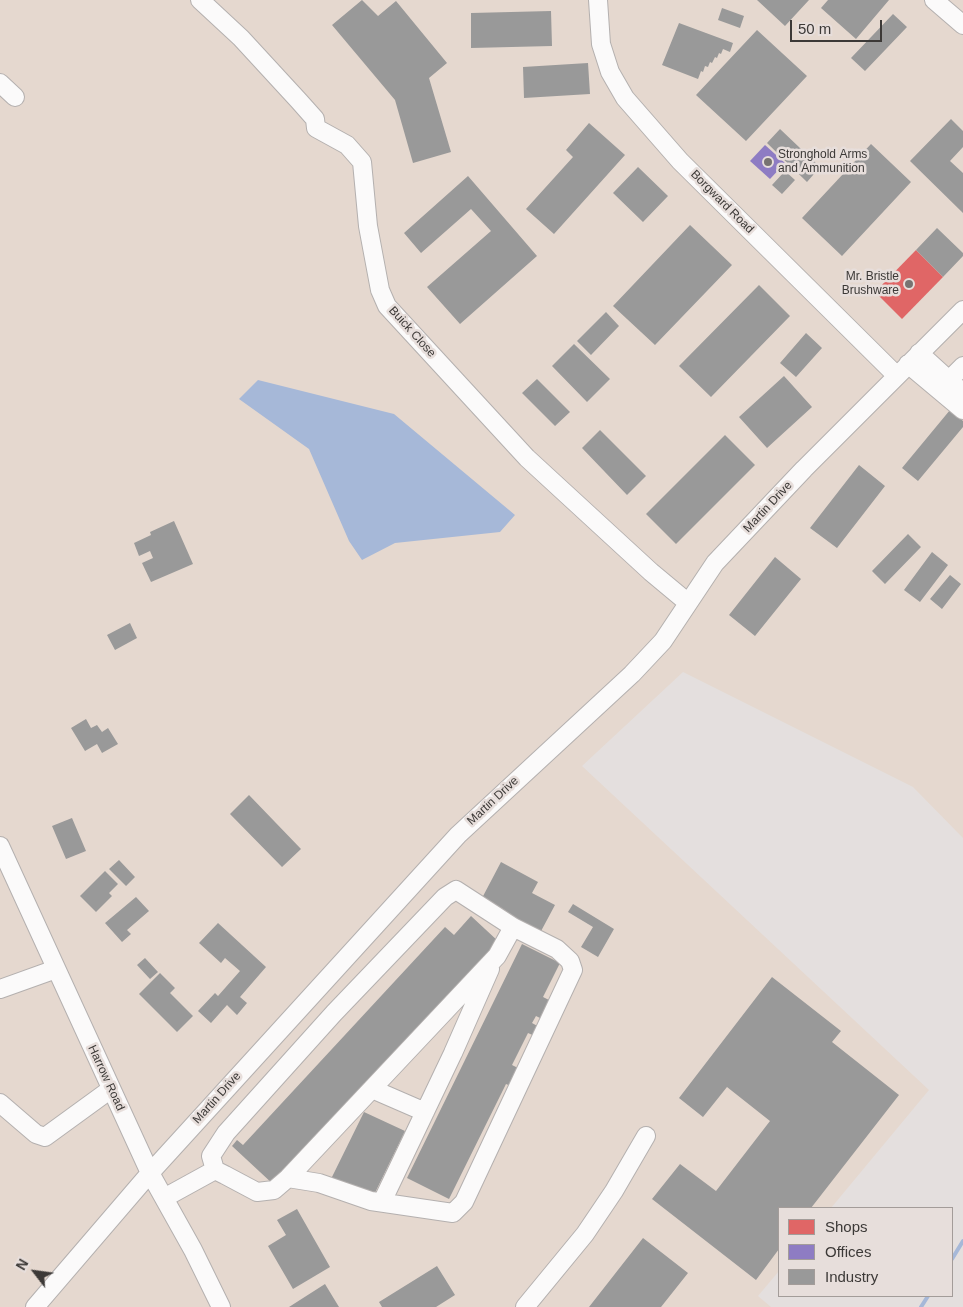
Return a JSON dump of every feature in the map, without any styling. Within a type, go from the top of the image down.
[{"type":"street","name":"Buick Close","points":[[200,0],[241,38],[299,101],[315,119],[316,128],[347,145],[362,162],[369,235],[380,290],[387,306],[527,458],[650,572],[687,602]]},
{"type":"street","name":"Borgward Road","points":[[598,0],[601,44],[610,72],[625,98],[680,161],[908,364]]},
{"type":"street","points":[[934,0],[963,25]]},
{"type":"street","points":[[0,83],[15,97]]},
{"type":"street","name":"Martin Drive","points":[[35,1307],[150,1172],[458,835],[632,674],[663,641],[687,602],[715,564],[804,469],[963,310]]},
{"type":"street","points":[[908,364],[949,380],[963,393]]},
{"type":"street","points":[[908,364],[963,410]]},
{"type":"street","points":[[949,380],[963,366]]},
{"type":"street","name":"Harrow Road","points":[[0,846],[150,1172],[221,1307]]},
{"type":"street","points":[[288,1178],[319,1183],[371,1201],[453,1213],[464,1202],[573,970],[570,961],[557,949],[513,928],[456,890],[451,892],[334,1012],[226,1133],[211,1156],[215,1170],[258,1192],[274,1190],[288,1178],[497,956]]},
{"type":"street","points":[[382,1202],[497,956],[513,928]]},
{"type":"street","points":[[0,989],[56,969]]},
{"type":"street","points":[[0,1103],[36,1134],[45,1137],[111,1089]]},
{"type":"street","points":[[372,1089],[425,1112]]},
{"type":"street","points":[[525,1307],[585,1234],[614,1191],[646,1136]]},
{"type":"street","points":[[164,1198],[215,1170]]},
{"type":"shaded area","points":[[0,0],[963,0],[963,838],[913,787],[683,672],[582,766],[929,1090],[832,1207],[778,1207],[778,1272],[758,1296],[771,1307],[0,1307]]},
{"type":"water","points":[[258,380],[394,414],[515,515],[500,532],[395,543],[362,560],[349,541],[309,449],[239,399]]},
{"type":"building: Shops","name":"Mr. Bristle Brushware","points":[[916,250],[943,277],[902,319],[875,292]]},
{"type":"building: Offices","name":"Stronghold Arms and Ammunition","points":[[765,145],[785,163],[770,179],[750,161]]},
{"type":"building: Industry","points":[[362,0],[378,16],[396,1],[447,63],[429,78],[451,152],[413,163],[395,100],[332,25]]},
{"type":"building: Industry","points":[[757,0],[809,0],[785,26]]},
{"type":"building: Industry","points":[[828,0],[889,0],[856,39],[821,8]]},
{"type":"building: Industry","points":[[722,8],[744,16],[740,28],[718,20]]},
{"type":"building: Industry","points":[[551,11],[552,46],[471,48],[471,13]]},
{"type":"building: Industry","points":[[893,14],[907,27],[865,71],[851,58]]},
{"type":"building: Industry","points":[[679,23],[733,43],[730,52],[723,49],[721,54],[719,53],[717,58],[715,57],[712,63],[710,62],[708,67],[705,66],[698,79],[662,65]]},
{"type":"building: Industry","points":[[757,30],[807,76],[746,141],[696,95]]},
{"type":"building: Industry","points":[[588,63],[590,94],[524,98],[523,67]]},
{"type":"building: Industry","points":[[951,119],[963,131],[963,147],[950,161],[963,173],[963,213],[910,161]]},
{"type":"building: Industry","points":[[589,123],[625,155],[554,234],[526,209],[573,157],[566,150]]},
{"type":"building: Industry","points":[[780,129],[820,167],[807,182],[767,143]]},
{"type":"building: Industry","points":[[871,144],[911,182],[842,256],[802,218]]},
{"type":"building: Industry","points":[[638,167],[668,196],[643,222],[613,193]]},
{"type":"building: Industry","points":[[785,171],[795,180],[782,194],[772,185]]},
{"type":"building: Industry","points":[[468,176],[537,256],[460,324],[427,287],[491,231],[471,209],[421,253],[404,233]]},
{"type":"building: Industry","points":[[690,225],[732,265],[655,345],[613,306]]},
{"type":"building: Industry","points":[[937,228],[963,253],[963,256],[943,277],[916,250]]},
{"type":"building: Industry","points":[[759,285],[790,316],[711,397],[679,366]]},
{"type":"building: Industry","points":[[606,312],[619,326],[591,355],[577,341]]},
{"type":"building: Industry","points":[[806,333],[822,348],[796,377],[780,363]]},
{"type":"building: Industry","points":[[574,344],[610,379],[587,402],[552,366]]},
{"type":"building: Industry","points":[[784,376],[812,407],[767,448],[739,417]]},
{"type":"building: Industry","points":[[537,379],[570,412],[555,426],[522,393]]},
{"type":"building: Industry","points":[[950,410],[963,421],[963,427],[918,481],[902,468]]},
{"type":"building: Industry","points":[[600,430],[646,476],[627,495],[582,448]]},
{"type":"building: Industry","points":[[725,435],[755,465],[676,544],[646,514]]},
{"type":"building: Industry","points":[[859,465],[885,486],[837,548],[810,528]]},
{"type":"building: Industry","points":[[174,521],[193,564],[151,582],[142,563],[153,558],[150,551],[139,556],[134,543],[151,535],[150,532]]},
{"type":"building: Industry","points":[[908,534],[921,547],[885,584],[872,571]]},
{"type":"building: Industry","points":[[932,552],[948,565],[920,602],[904,590]]},
{"type":"building: Industry","points":[[775,557],[801,579],[755,636],[729,615]]},
{"type":"building: Industry","points":[[950,575],[961,584],[942,609],[930,599]]},
{"type":"building: Industry","points":[[130,623],[137,638],[115,650],[107,635]]},
{"type":"building: Industry","points":[[86,719],[91,728],[97,725],[102,732],[108,728],[118,744],[102,753],[97,744],[85,751],[71,728]]},
{"type":"building: Industry","points":[[249,795],[301,849],[282,867],[230,814]]},
{"type":"building: Industry","points":[[72,818],[86,851],[66,859],[52,826]]},
{"type":"building: Industry","points":[[119,860],[135,877],[126,886],[109,869]]},
{"type":"building: Industry","points":[[501,862],[538,882],[532,893],[555,905],[540,933],[481,900]]},
{"type":"building: Industry","points":[[105,871],[118,884],[109,893],[112,896],[96,912],[80,896]]},
{"type":"building: Industry","points":[[136,897],[149,911],[127,930],[131,934],[122,942],[105,923]]},
{"type":"building: Industry","points":[[573,904],[614,929],[598,957],[581,947],[593,927],[568,912]]},
{"type":"building: Industry","points":[[471,916],[499,942],[274,1185],[232,1146],[237,1140],[243,1145],[445,927],[454,935]]},
{"type":"building: Industry","points":[[218,923],[266,967],[240,997],[247,1003],[237,1015],[227,1005],[211,1023],[198,1011],[215,993],[218,996],[240,971],[225,958],[221,963],[199,943]]},
{"type":"building: Industry","points":[[522,944],[560,963],[543,997],[553,1002],[544,1020],[536,1016],[532,1023],[541,1028],[537,1037],[528,1033],[512,1065],[522,1070],[513,1087],[506,1084],[449,1199],[407,1178]]},
{"type":"building: Industry","points":[[145,958],[158,972],[150,979],[137,965]]},
{"type":"building: Industry","points":[[160,973],[175,988],[170,993],[193,1016],[177,1032],[139,994]]},
{"type":"building: Industry","points":[[772,977],[841,1031],[832,1042],[899,1095],[812,1207],[778,1207],[778,1250],[756,1280],[652,1199],[680,1164],[716,1191],[770,1121],[727,1087],[703,1117],[679,1098]]},
{"type":"building: Industry","points":[[364,1112],[405,1131],[372,1199],[331,1179]]},
{"type":"building: Industry","points":[[297,1209],[330,1267],[293,1289],[268,1246],[286,1235],[277,1220]]},
{"type":"building: Industry","points":[[643,1238],[688,1273],[661,1307],[589,1307]]},
{"type":"building: Industry","points":[[437,1266],[455,1295],[436,1307],[382,1307],[379,1302]]},
{"type":"building: Industry","points":[[325,1284],[339,1307],[289,1307]]},
{"type":"waterway","points":[[953,1257],[963,1241]]},
{"type":"waterway","points":[[921,1307],[927,1297]]},
{"type":"place","name":"Stronghold Arms and Ammunition","points":[[768,162]]},
{"type":"place","name":"Mr. Bristle Brushware","points":[[909,284]]}]
